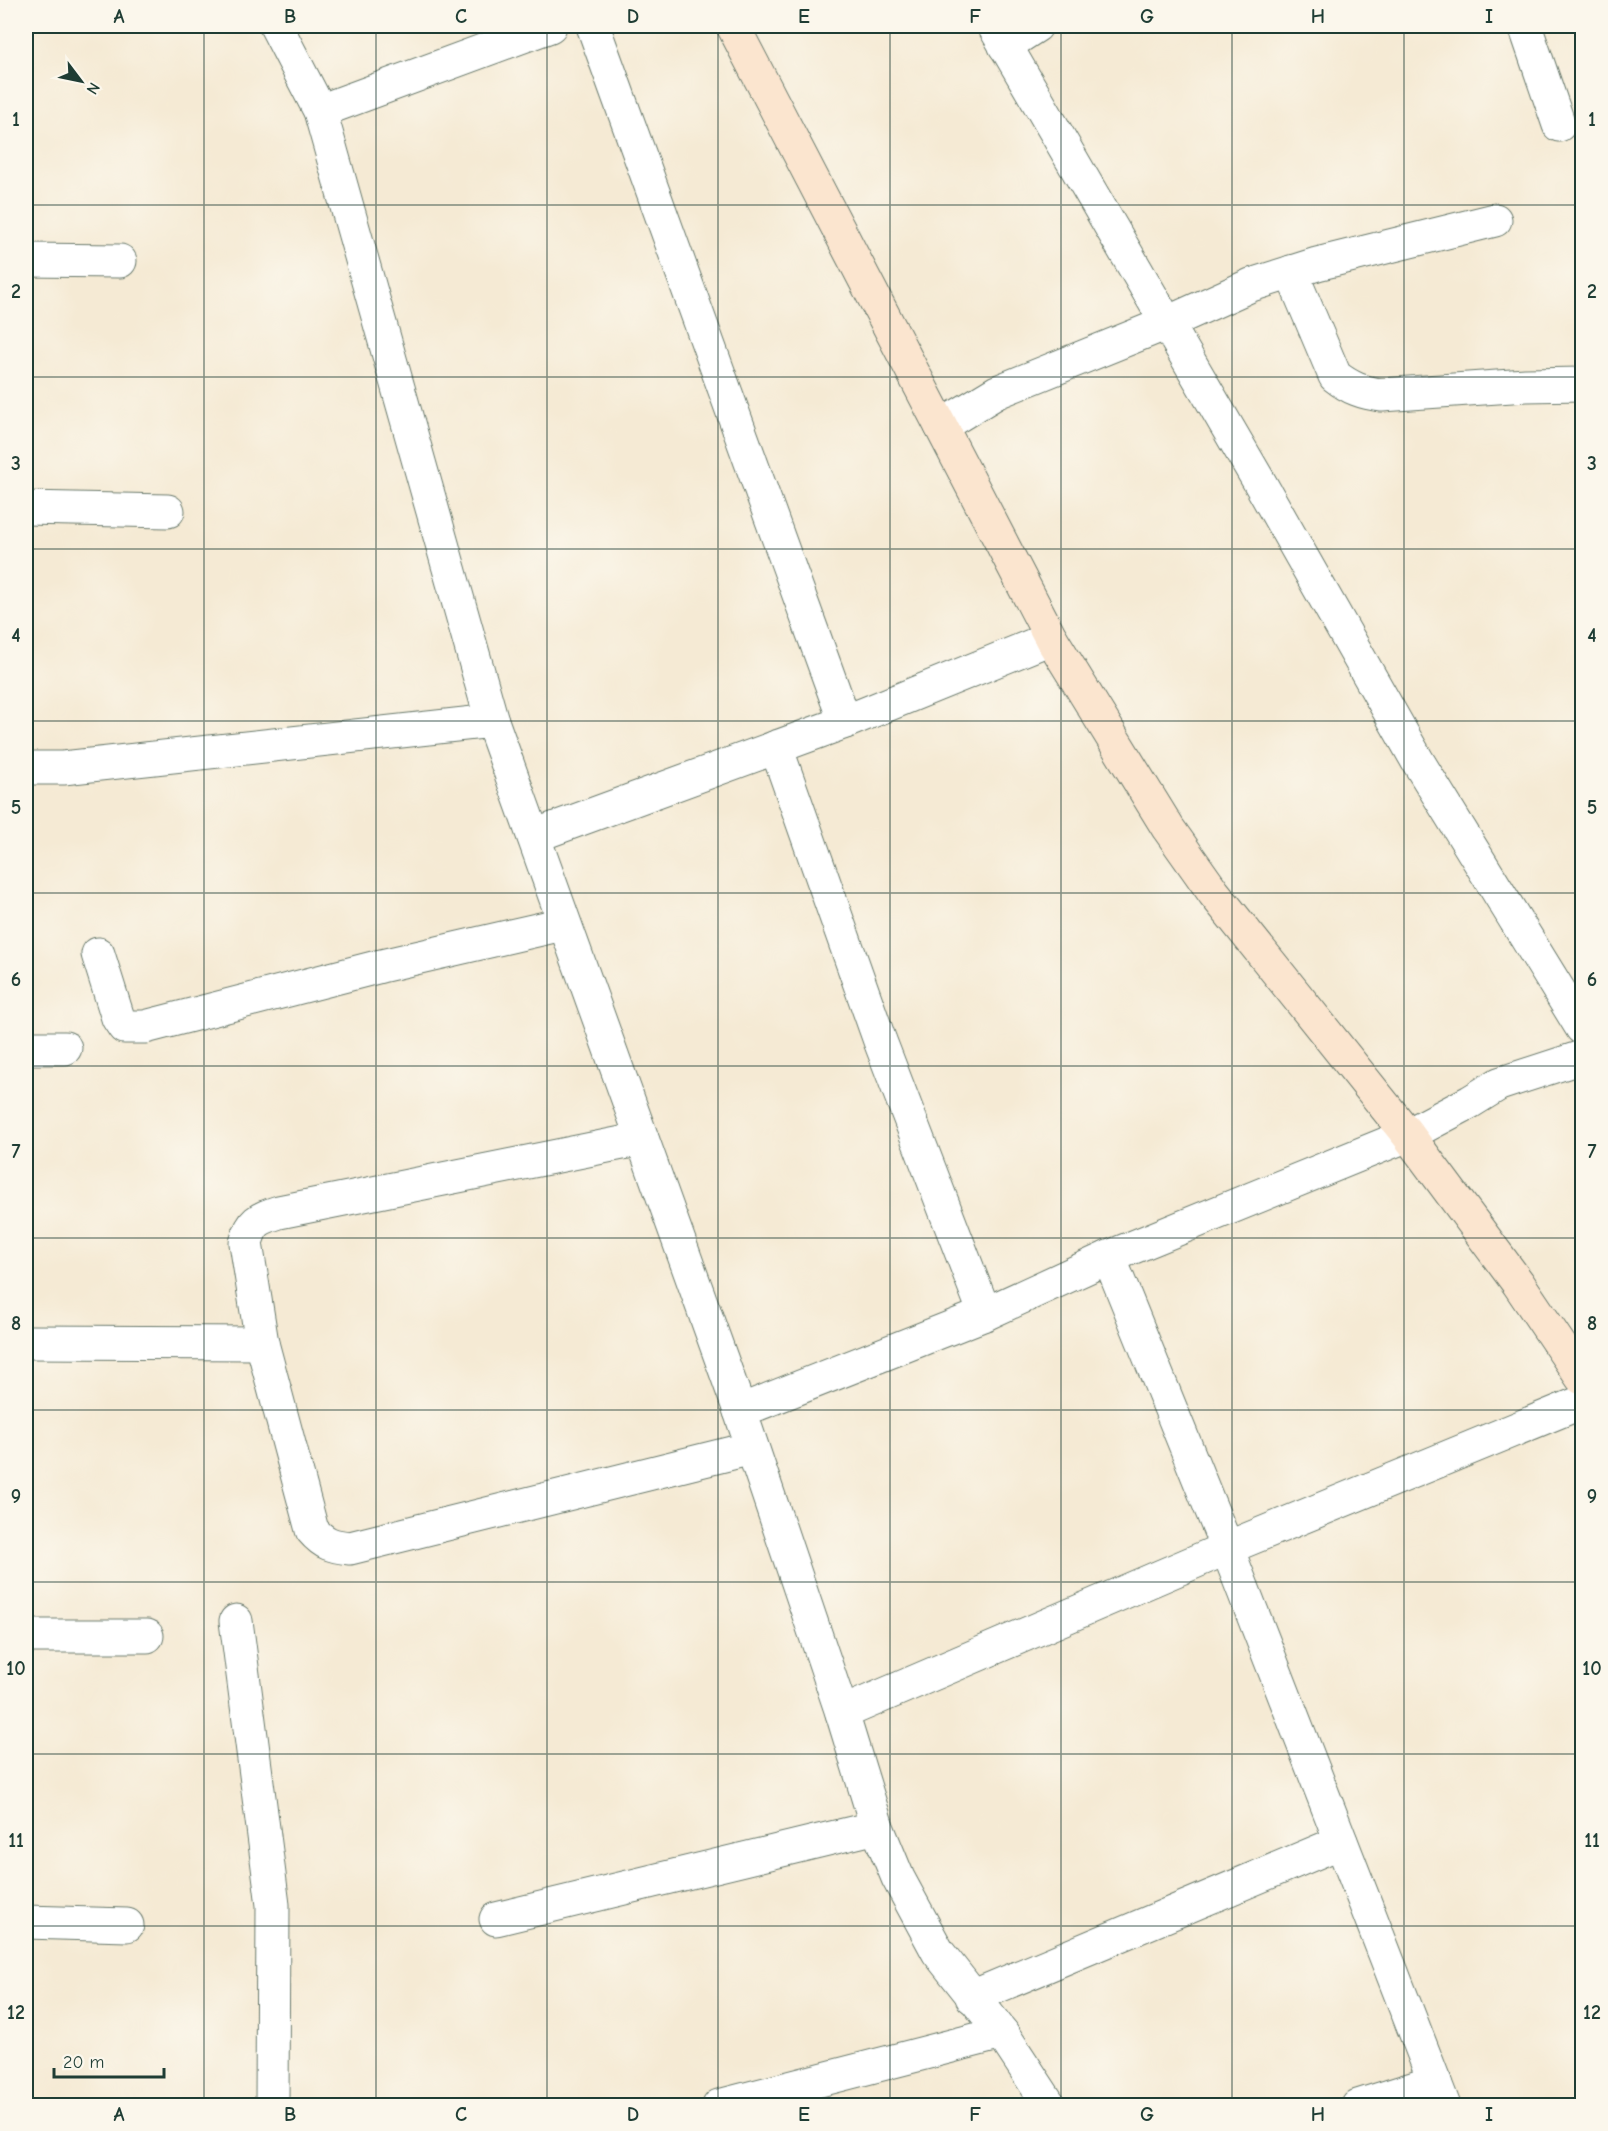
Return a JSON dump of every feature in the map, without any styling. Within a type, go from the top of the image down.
[{"type":"street","points":[[276,26],[320,111],[492,721],[563,924],[740,1411],[842,1713],[877,1827],[898,1878],[938,1952],[1002,2033],[1050,2106]]},
{"type":"street","points":[[320,111],[550,26]]},
{"type":"street","points":[[593,26],[845,722]]},
{"type":"street","points":[[733,26],[1052,638],[1168,828],[1214,893],[1408,1135],[1518,1283],[1582,1378]]},
{"type":"street","points":[[1036,26],[999,36],[1167,323],[1417,760],[1582,1028]]},
{"type":"street","points":[[1525,26],[1559,125]]},
{"type":"street","points":[[941,426],[997,392],[1167,323],[1251,285],[1317,264],[1496,220]]},
{"type":"street","points":[[26,260],[120,261]]},
{"type":"street","points":[[1291,272],[1335,376],[1347,386],[1365,394],[1582,384]]},
{"type":"street","points":[[26,508],[168,511]]},
{"type":"street","points":[[534,836],[845,722],[1052,638]]},
{"type":"street","points":[[26,768],[63,768],[492,721]]},
{"type":"street","points":[[776,747],[880,1041],[985,1314]]},
{"type":"street","points":[[98,954],[118,1018],[124,1027],[131,1029],[145,1028],[381,966],[563,924]]},
{"type":"street","points":[[26,1047],[65,1048]]},
{"type":"street","points":[[740,1411],[985,1314],[1109,1257],[1408,1135],[1470,1102],[1499,1083],[1582,1058]]},
{"type":"street","points":[[642,1139],[279,1212],[259,1219],[250,1230],[246,1243],[262,1343],[312,1530],[321,1540],[332,1546],[350,1548],[752,1448]]},
{"type":"street","points":[[1109,1257],[1227,1548],[1440,2094],[1358,2106]]},
{"type":"street","points":[[26,1342],[262,1343]]},
{"type":"street","points":[[842,1713],[1227,1548],[1582,1402]]},
{"type":"street","points":[[236,1621],[273,1905],[272,2106]]},
{"type":"street","points":[[26,1635],[147,1636]]},
{"type":"street","points":[[496,1919],[877,1827]]},
{"type":"street","points":[[972,1997],[1341,1842]]},
{"type":"street","points":[[26,1922],[126,1925]]},
{"type":"street","points":[[719,2106],[1002,2033]]}]
